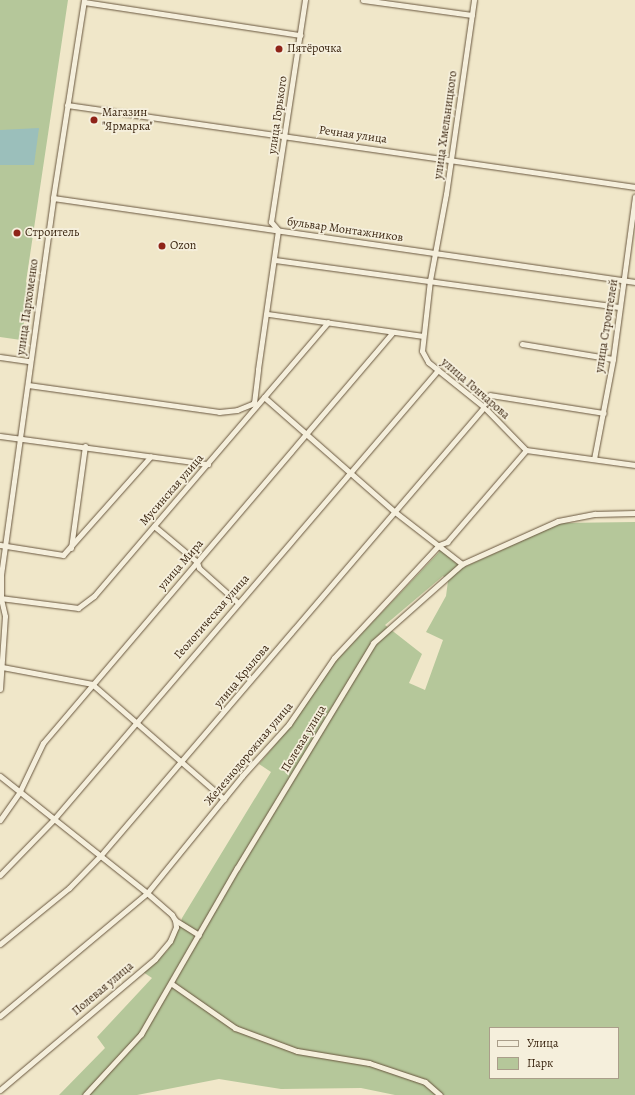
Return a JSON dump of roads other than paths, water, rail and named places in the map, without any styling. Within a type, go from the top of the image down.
[{"type":"street","name":"улица Горького","points":[[278,230],[271,222],[305,0]]},
{"type":"street","points":[[364,0],[472,16]]},
{"type":"street","name":"улица Хмельницкого","points":[[435,252],[451,160],[474,0]]},
{"type":"street","points":[[84,1],[300,34]]},
{"type":"street","name":"улица Пархоменко","points":[[0,689],[5,616],[0,598],[3,546],[21,438],[30,361],[53,198],[84,1]]},
{"type":"street","name":"Речная улица","points":[[67,105],[284,135],[635,187]]},
{"type":"street","name":"улица Строителей","points":[[594,459],[604,413],[613,358],[635,196]]},
{"type":"street","name":"бульвар Монтажников","points":[[53,198],[635,282]]},
{"type":"street","points":[[28,385],[219,412],[237,410],[255,404],[278,230]]},
{"type":"street","name":"улица Гончарова","points":[[435,252],[422,336],[422,351],[428,362],[484,407],[526,450]]},
{"type":"street","points":[[275,260],[619,307]]},
{"type":"street","points":[[268,314],[392,333],[422,336]]},
{"type":"street","name":"Мусинская улица","points":[[0,598],[71,608],[83,605],[94,596],[208,464],[255,404],[264,397],[328,322]]},
{"type":"street","name":"улица Мира","points":[[0,820],[20,791],[43,743],[92,684],[308,434],[392,333]]},
{"type":"street","points":[[522,344],[613,358]]},
{"type":"street","points":[[0,357],[30,361]]},
{"type":"street","name":"Геологическая улица","points":[[0,876],[54,819],[237,602],[352,473],[438,370]]},
{"type":"street","name":"улица Крылова","points":[[0,944],[69,888],[101,855],[183,761],[484,407],[490,394],[604,413]]},
{"type":"street","points":[[264,397],[308,434],[395,512],[462,564]]},
{"type":"street","points":[[0,436],[85,446],[208,464]]},
{"type":"street","points":[[71,548],[85,446]]},
{"type":"street","points":[[526,450],[635,465]]},
{"type":"street","name":"Железнодорожная улица","points":[[0,1016],[147,892],[224,799],[289,724],[334,658],[439,545],[447,542],[526,450]]},
{"type":"street","points":[[3,546],[63,555],[71,548],[151,456]]},
{"type":"street","name":"Полевая улица","points":[[85,1095],[129,1050],[172,984],[199,935],[373,642],[462,564],[558,521],[595,514],[635,513]]},
{"type":"street","points":[[154,526],[197,562],[200,568],[237,602]]},
{"type":"street","points":[[2,667],[92,684],[183,761],[224,799]]},
{"type":"street","points":[[0,776],[147,892],[175,920],[199,935]]},
{"type":"street","name":"Полевая улица","points":[[0,1090],[155,959],[170,941],[175,920]]},
{"type":"street","points":[[172,984],[235,1028],[297,1051],[369,1063],[425,1082],[440,1095]]},
{"type":"water","points":[[39,128],[34,165],[0,165],[0,130]]},
{"type":"place","name":"Пятёрочка","points":[[279,49]]},
{"type":"place","name":"Магазин \"Ярмарка\"","points":[[94,120]]},
{"type":"place","name":"Строитель","points":[[17,233]]},
{"type":"place","name":"Ozon","points":[[162,246]]}]
